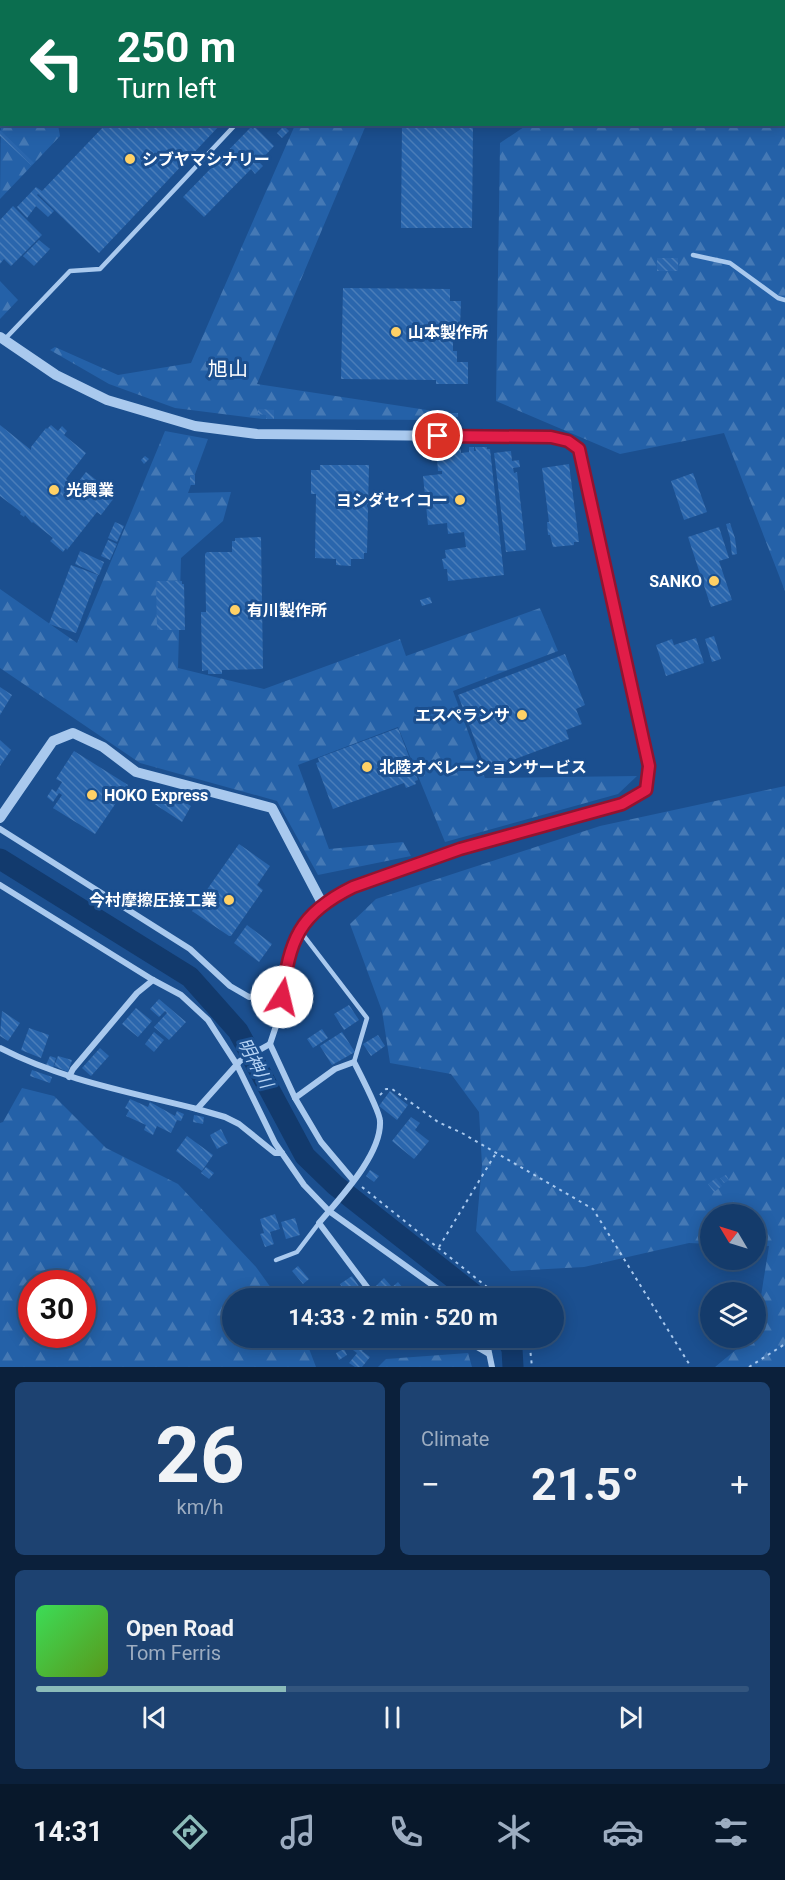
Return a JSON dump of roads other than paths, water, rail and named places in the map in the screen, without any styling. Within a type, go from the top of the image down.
[{"type":"street","points":[[2,338],[56,375],[107,400],[195,426],[257,434],[551,437],[568,441],[579,449],[649,766],[646,790],[622,804],[460,849],[353,887],[322,904],[300,931],[289,953],[279,1017],[270,1044],[238,1063],[197,1109]]},
{"type":"street","points":[[0,818],[53,741],[73,733],[103,747],[136,772],[272,808],[322,904]]},
{"type":"street","points":[[0,829],[190,949],[231,986],[249,997],[272,993],[285,977]]},
{"type":"street","points":[[0,885],[181,995],[208,1020],[238,1063],[275,1143],[304,1185],[329,1211],[437,1288]]},
{"type":"street","points":[[69,1077],[73,1069],[137,993],[153,980]]},
{"type":"street","points":[[270,1044],[295,1098],[321,1142],[352,1183]]},
{"type":"street","points":[[0,1048],[31,1064],[69,1077],[225,1117],[239,1124],[275,1154],[282,1153]]},
{"type":"street","points":[[295,1098],[335,1069],[354,1062],[380,1120],[374,1150],[352,1183],[319,1222],[368,1288]]},
{"type":"street","points":[[479,1348],[489,1354]]},
{"type":"street","points":[[488,1348],[492,1367]]},
{"type":"lane","points":[[2,338],[70,272],[100,269],[234,126]]},
{"type":"lane","points":[[693,255],[730,263],[778,298],[785,300]]},
{"type":"lane","points":[[300,931],[367,1018],[354,1062]]},
{"type":"lane","points":[[276,1260],[297,1252],[319,1222]]},
{"type":"waterway","name":"明神川","points":[[0,859],[190,977],[238,1031],[305,1156],[335,1185],[466,1288]]},
{"type":"waterway","name":"明神川","points":[[511,1348],[513,1367]]},
{"type":"place","name":"シブヤマシナリー","points":[[130,159]]},
{"type":"place","name":"山本製作所","points":[[396,332]]},
{"type":"place","name":"光興業","points":[[54,490]]},
{"type":"place","name":"ヨシダセイコー","points":[[460,500]]},
{"type":"place","name":"SANKO","points":[[714,581]]},
{"type":"place","name":"有川製作所","points":[[235,610]]},
{"type":"place","name":"エスペランサ","points":[[522,715]]},
{"type":"place","name":"北陸オペレーションサービス","points":[[367,767]]},
{"type":"place","name":"HOKO Express","points":[[92,795]]},
{"type":"place","name":"今村摩擦圧接工業","points":[[229,900]]},
{"type":"district","name":"旭山","points":[[228,369]]}]
